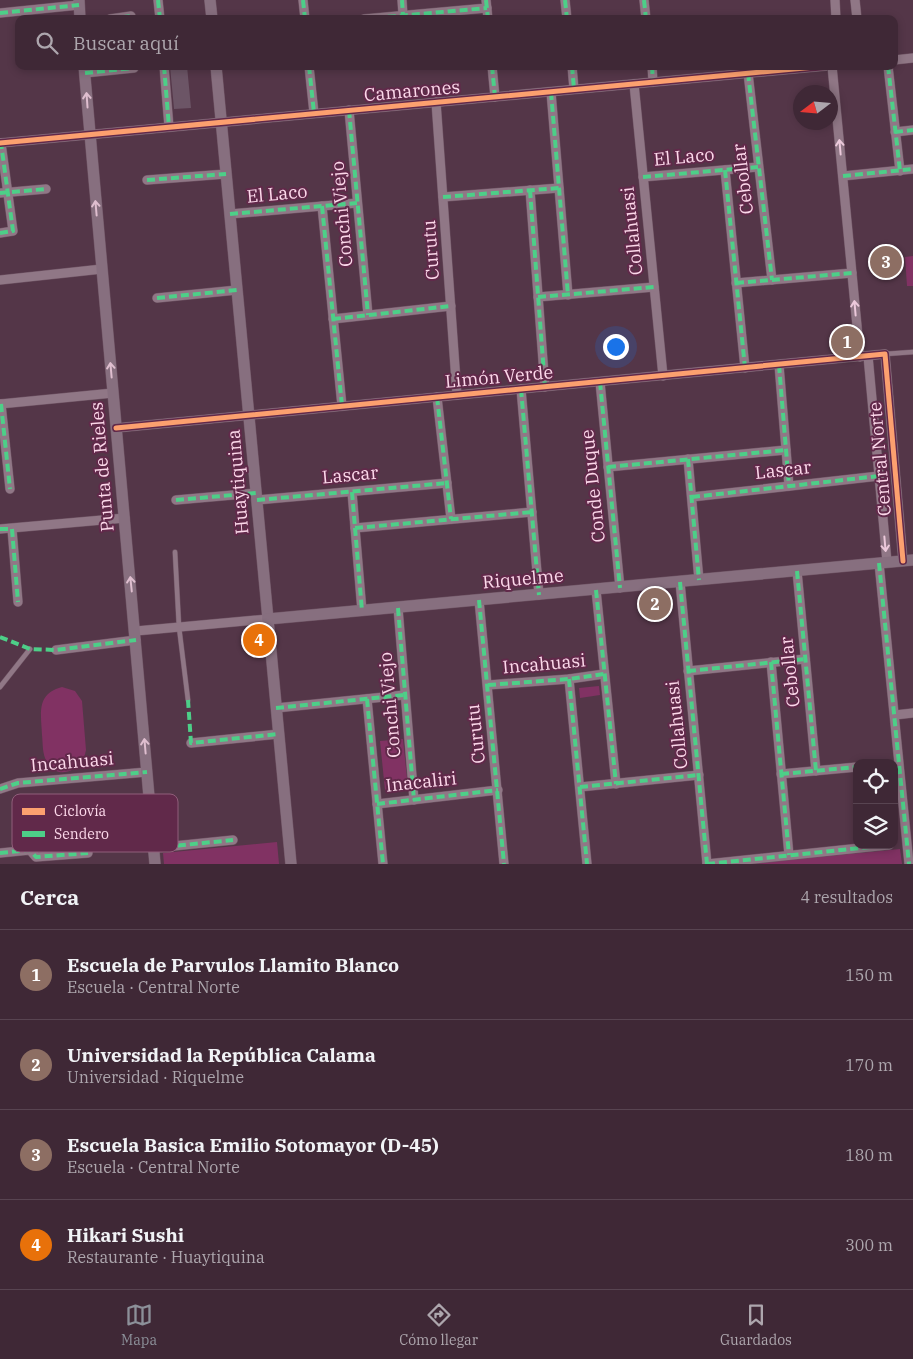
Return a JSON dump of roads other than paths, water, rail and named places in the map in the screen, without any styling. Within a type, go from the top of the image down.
[{"type":"street","points":[[158,0],[160,15]]},
{"type":"street","points":[[210,0],[212,15]]},
{"type":"street","points":[[303,0],[305,15]]},
{"type":"street","points":[[402,0],[403,15],[486,4]]},
{"type":"street","points":[[565,0],[567,15]]},
{"type":"street","points":[[644,0],[646,15]]},
{"type":"street","points":[[835,0],[836,15]]},
{"type":"street","points":[[855,0],[857,15]]},
{"type":"street","points":[[0,13],[79,2],[80,15]]},
{"type":"street","points":[[898,60],[913,58]]},
{"type":"street","name":"Punta de Rieles","points":[[85,70],[89,134],[149,794]]},
{"type":"street","points":[[164,70],[169,127]]},
{"type":"street","name":"Huaytiquina","points":[[216,70],[291,864]]},
{"type":"street","points":[[310,70],[314,114]]},
{"type":"street","points":[[492,70],[495,97]]},
{"type":"street","points":[[572,70],[574,89]]},
{"type":"street","points":[[652,70],[654,82]]},
{"type":"street","name":"Camarones","points":[[1,143],[787,70]]},
{"type":"street","name":"Central Norte","points":[[832,70],[852,273],[879,476],[897,759]]},
{"type":"street","points":[[888,70],[900,171]]},
{"type":"street","name":"Cebollar","points":[[748,74],[772,280]]},
{"type":"street","name":"Collahuasi","points":[[634,84],[663,376]]},
{"type":"street","points":[[551,92],[568,295]]},
{"type":"street","name":"Curutu","points":[[436,102],[457,395]]},
{"type":"street","name":"Conchi Viejo","points":[[349,110],[368,315]]},
{"type":"street","points":[[895,132],[913,130]]},
{"type":"street","points":[[0,233],[13,232],[4,193],[1,143]]},
{"type":"street","name":"El Laco","points":[[643,177],[758,167]]},
{"type":"street","name":"Cebollar","points":[[725,170],[744,368]]},
{"type":"street","points":[[843,176],[913,170]]},
{"type":"street","name":"El Laco","points":[[147,180],[226,174]]},
{"type":"street","points":[[443,197],[559,188]]},
{"type":"street","points":[[4,193],[46,189]]},
{"type":"street","points":[[530,190],[545,387]]},
{"type":"street","name":"El Laco","points":[[230,214],[357,203]]},
{"type":"street","name":"Conchi Viejo","points":[[322,206],[342,406]]},
{"type":"street","points":[[0,280],[102,269]]},
{"type":"street","points":[[736,283],[852,273]]},
{"type":"street","points":[[538,298],[654,287]]},
{"type":"street","points":[[157,298],[238,290]]},
{"type":"street","points":[[333,319],[451,306]]},
{"type":"street","name":"Central Norte","points":[[885,354],[908,560]]},
{"type":"street","name":"Limón Verde","points":[[116,428],[885,354]]},
{"type":"street","points":[[779,364],[789,486]]},
{"type":"street","name":"Conde Duque","points":[[600,382],[620,588]]},
{"type":"street","points":[[521,389],[539,595]]},
{"type":"street","points":[[10,489],[1,404],[113,393]]},
{"type":"street","points":[[437,397],[451,519]]},
{"type":"street","name":"Lascar","points":[[608,467],[786,450]]},
{"type":"street","points":[[688,459],[699,580]]},
{"type":"street","name":"Lascar","points":[[692,497],[879,476]]},
{"type":"street","name":"Lascar","points":[[176,500],[352,492],[447,483]]},
{"type":"street","points":[[352,492],[362,611]]},
{"type":"street","points":[[355,528],[532,512]]},
{"type":"street","points":[[0,529],[124,518]]},
{"type":"street","points":[[12,529],[18,602]]},
{"type":"street","name":"Riquelme","points":[[56,650],[180,627],[908,560]]},
{"type":"street","name":"Cebollar","points":[[797,571],[816,771]]},
{"type":"street","name":"Collahuasi","points":[[680,582],[707,864]]},
{"type":"street","points":[[596,590],[616,784]]},
{"type":"street","name":"Curutu","points":[[479,600],[504,864]]},
{"type":"street","name":"Conchi Viejo","points":[[398,608],[414,800]]},
{"type":"street","points":[[688,671],[805,659]]},
{"type":"street","name":"Cebollar","points":[[771,662],[789,855]]},
{"type":"street","name":"Incahuasi","points":[[488,685],[569,679],[604,674]]},
{"type":"street","points":[[569,679],[586,864]]},
{"type":"street","points":[[276,708],[404,695]]},
{"type":"street","name":"Conchi Viejo","points":[[367,699],[384,864]]},
{"type":"street","points":[[895,715],[913,713]]},
{"type":"street","points":[[191,744],[279,734]]},
{"type":"street","points":[[781,774],[853,767]]},
{"type":"street","name":"Central Norte","points":[[898,770],[903,798],[909,864]]},
{"type":"street","name":"Incahuasi","points":[[0,789],[18,783],[147,772]]},
{"type":"street","points":[[580,787],[698,775]]},
{"type":"street","name":"Inacaliri","points":[[378,804],[498,790]]},
{"type":"street","points":[[903,798],[913,797]]},
{"type":"street","points":[[178,846],[233,840]]},
{"type":"street","points":[[898,844],[907,843]]},
{"type":"street","points":[[707,864],[853,849]]},
{"type":"street","points":[[32,852],[36,857],[88,853]]},
{"type":"lane","points":[[885,354],[913,352]]},
{"type":"lane","points":[[175,552],[180,627],[188,700]]},
{"type":"lane","points":[[0,687],[30,649]]},
{"type":"place","name":"Escuela Basica Emilio Sotomayor (D-45)","points":[[886,262]]},
{"type":"place","name":"Escuela de Parvulos Llamito Blanco","points":[[847,342]]},
{"type":"place","name":"Universidad la República Calama","points":[[655,604]]},
{"type":"place","name":"Hikari Sushi","points":[[259,640]]}]
